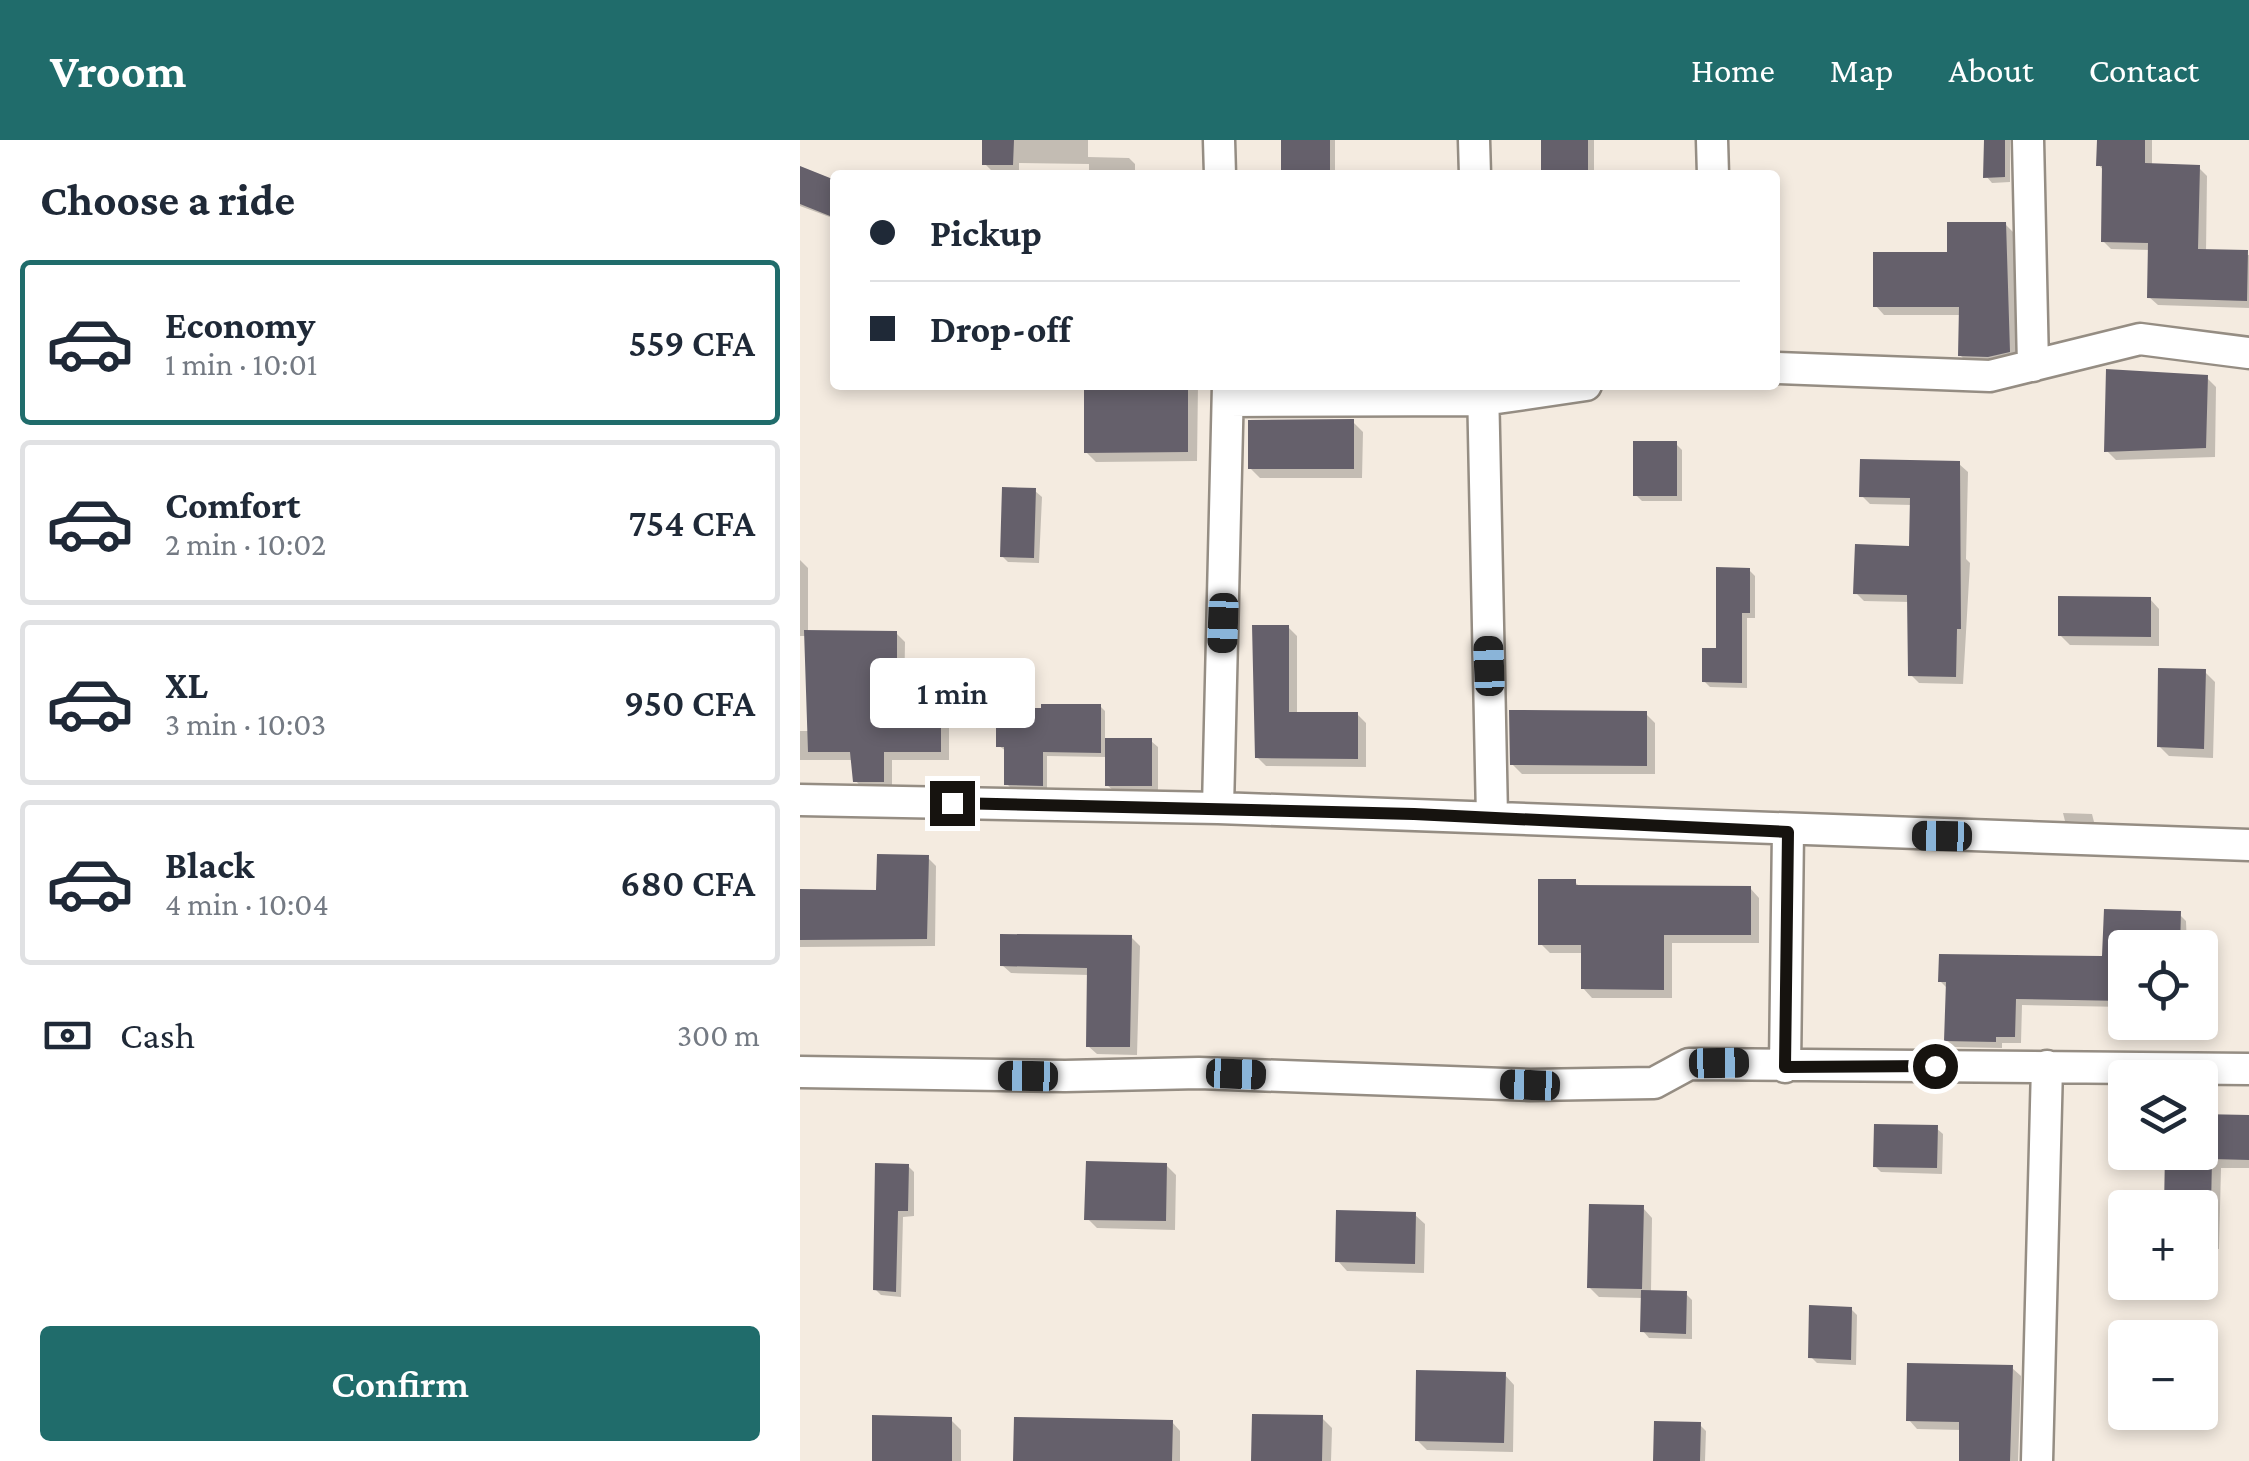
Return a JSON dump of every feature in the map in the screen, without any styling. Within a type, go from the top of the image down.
[{"type":"street","points":[[1219,140],[1220,170]]},
{"type":"street","points":[[1474,140],[1475,170]]},
{"type":"street","points":[[1712,140],[1713,170]]},
{"type":"street","points":[[2028,140],[2032,366]]},
{"type":"street","points":[[1780,368],[1990,376],[2140,338],[2249,353]]},
{"type":"street","points":[[1218,808],[1228,393],[1522,390]]},
{"type":"street","points":[[1483,393],[1492,817]]},
{"type":"street","points":[[800,800],[1218,808],[1788,832],[2249,845]]},
{"type":"street","points":[[1785,1067],[1788,832]]},
{"type":"street","points":[[800,1072],[1065,1076],[1199,1072],[1530,1085],[1654,1083],[1689,1064],[2249,1068]]},
{"type":"street","points":[[2037,1461],[2047,1066]]},
{"type":"building","points":[[982,140],[1014,140],[1013,165],[982,165]]},
{"type":"building","points":[[1281,140],[1330,140],[1330,170],[1281,170]]},
{"type":"building","points":[[1541,140],[1588,140],[1588,170],[1541,170]]},
{"type":"building","points":[[1984,140],[2005,140],[2005,177],[1983,178]]},
{"type":"building","points":[[2097,140],[2145,140],[2145,163],[2200,165],[2198,249],[2248,250],[2247,301],[2147,298],[2148,243],[2101,242],[2102,166],[2096,166]]},
{"type":"building","points":[[800,166],[830,178],[830,216],[800,204]]},
{"type":"building","points":[[1947,222],[2006,222],[2010,352],[1988,357],[1958,356],[1959,307],[1873,307],[1873,252],[1947,252]]},
{"type":"building","points":[[2106,369],[2208,375],[2206,448],[2104,452]]},
{"type":"building","points":[[1084,390],[1188,390],[1188,452],[1084,453]]},
{"type":"building","points":[[1354,419],[1354,469],[1248,469],[1248,420]]},
{"type":"building","points":[[1633,441],[1677,441],[1677,496],[1633,496]]},
{"type":"building","points":[[1860,459],[1960,461],[1961,629],[1957,629],[1956,677],[1908,676],[1907,595],[1853,594],[1855,544],[1909,546],[1910,498],[1859,497]]},
{"type":"building","points":[[1002,487],[1036,488],[1034,558],[1000,557]]},
{"type":"building","points":[[1716,567],[1750,568],[1750,613],[1742,613],[1742,683],[1702,682],[1702,648],[1716,648]]},
{"type":"building","points":[[2058,596],[2151,597],[2151,637],[2058,636]]},
{"type":"building","points":[[1252,625],[1289,625],[1289,712],[1358,712],[1358,759],[1255,758]]},
{"type":"building","points":[[804,630],[897,631],[897,701],[941,701],[941,752],[884,752],[884,782],[853,782],[850,752],[808,752]]},
{"type":"building","points":[[2158,668],[2206,669],[2204,749],[2157,747]]},
{"type":"building","points":[[1041,704],[1101,704],[1101,753],[1043,752],[1043,786],[1004,785],[1004,747],[996,747],[996,708],[1041,708]]},
{"type":"building","points":[[1509,710],[1647,711],[1647,766],[1510,765]]},
{"type":"building","points":[[1105,738],[1152,738],[1152,786],[1105,786]]},
{"type":"building","points":[[877,854],[929,855],[927,939],[800,940],[800,889],[876,890]]},
{"type":"building","points":[[1538,879],[1576,879],[1576,885],[1751,886],[1751,935],[1664,935],[1664,990],[1581,989],[1581,945],[1538,945]]},
{"type":"building","points":[[2104,909],[2181,911],[2180,930],[2108,930],[2108,1001],[2016,999],[2015,1037],[1996,1037],[1996,1042],[1944,1041],[1946,982],[1938,982],[1939,954],[2102,956]]},
{"type":"building","points":[[1000,934],[1132,935],[1130,1047],[1086,1047],[1087,968],[1000,966]]},
{"type":"building","points":[[2218,1114],[2249,1115],[2249,1160],[2218,1159]]},
{"type":"building","points":[[1874,1124],[1938,1125],[1937,1168],[1873,1167]]},
{"type":"building","points":[[1086,1161],[1167,1163],[1166,1221],[1084,1220]]},
{"type":"building","points":[[875,1163],[909,1164],[908,1211],[898,1211],[896,1292],[873,1290]]},
{"type":"building","points":[[2165,1170],[2212,1170],[2211,1190],[2164,1190]]},
{"type":"building","points":[[1589,1204],[1644,1205],[1642,1289],[1587,1288]]},
{"type":"building","points":[[1336,1210],[1416,1212],[1415,1264],[1335,1262]]},
{"type":"building","points":[[1641,1290],[1687,1291],[1686,1334],[1640,1332]]},
{"type":"building","points":[[1809,1305],[1852,1307],[1851,1360],[1808,1358]]},
{"type":"building","points":[[1907,1363],[2013,1365],[2010,1461],[1959,1461],[1959,1422],[1906,1421]]},
{"type":"building","points":[[1416,1370],[1506,1372],[1504,1443],[1415,1441]]},
{"type":"building","points":[[1252,1414],[1323,1415],[1322,1461],[1251,1461]]},
{"type":"building","points":[[872,1415],[952,1417],[952,1461],[872,1461]]},
{"type":"building","points":[[1014,1417],[1173,1420],[1172,1461],[1013,1461]]},
{"type":"building","points":[[1654,1421],[1701,1422],[1700,1461],[1653,1461]]},
{"type":"route","points":[[952,803],[1414,814],[1788,832],[1785,1067],[1935,1066]]}]
